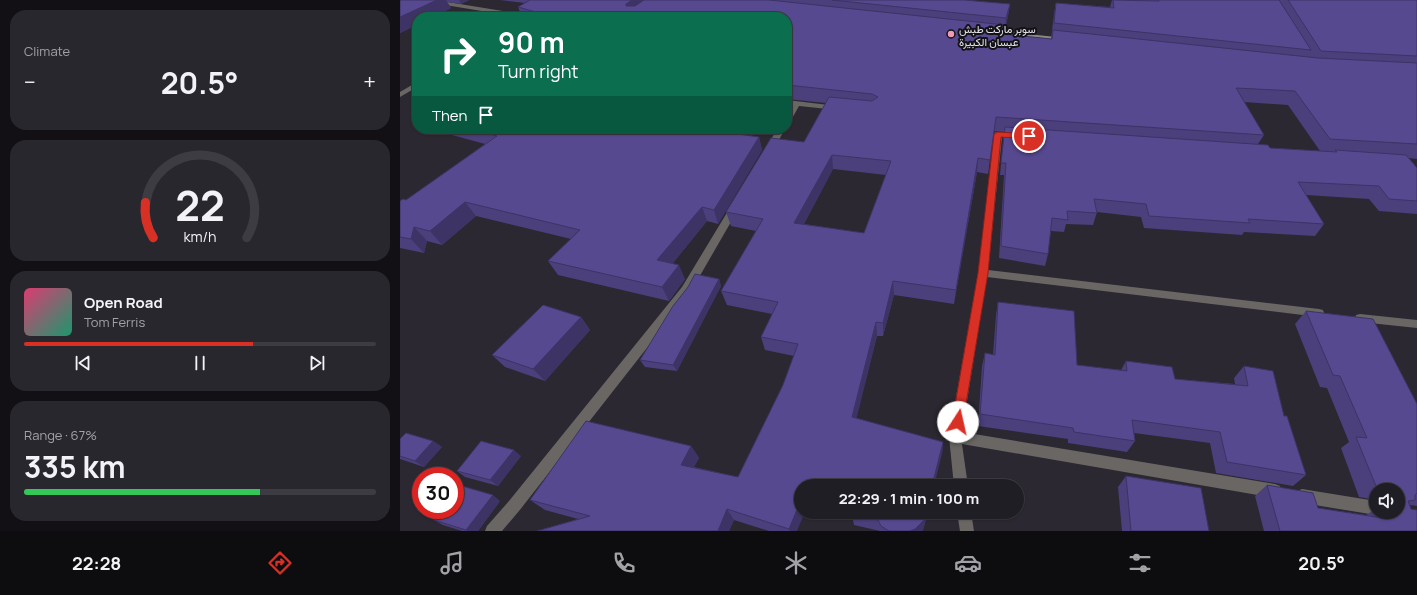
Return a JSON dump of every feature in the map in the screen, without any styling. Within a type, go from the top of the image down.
[{"type":"main road","points":[[986,31],[1073,41]]},
{"type":"street","points":[[425,1],[497,12]]},
{"type":"street","points":[[400,95],[412,87]]},
{"type":"street","points":[[792,103],[842,108]]},
{"type":"street","points":[[792,112],[797,104]]},
{"type":"street","points":[[762,162],[779,134]]},
{"type":"street","points":[[960,479],[955,437],[983,273],[998,134],[1021,136]]},
{"type":"street","points":[[492,531],[514,506],[686,290],[742,196]]},
{"type":"street","points":[[983,273],[1330,314]]},
{"type":"street","points":[[1346,316],[1417,324]]},
{"type":"street","points":[[955,437],[1369,507]]},
{"type":"street","points":[[965,519],[967,531]]},
{"type":"building","points":[[400,0],[437,0],[400,17]]},
{"type":"building","points":[[530,0],[632,0],[626,4],[626,6],[635,6],[644,0],[769,0],[1005,25],[1002,34],[1052,39],[1053,30],[1318,58],[1417,63],[1417,144],[1330,139],[1295,91],[1236,88],[1264,135],[996,117],[990,160],[978,158],[956,290],[893,281],[883,323],[876,322],[852,417],[943,442],[934,479],[794,479],[794,517],[789,529],[727,509],[718,531],[537,531],[590,516],[530,500],[586,421],[691,446],[681,465],[738,477],[783,385],[798,344],[761,337],[778,302],[721,291],[763,219],[726,212],[771,138],[804,142],[829,97],[872,101],[878,97],[872,94],[792,86],[792,12],[536,12],[518,7]],"holes":[[[832,155],[891,161],[864,233],[794,223]]]},
{"type":"building","points":[[832,0],[964,0],[1010,4],[1006,18]]},
{"type":"building","points":[[1113,0],[1279,0],[1311,50],[1054,23],[1056,3],[1114,8]]},
{"type":"building","points":[[1288,0],[1417,0],[1417,56],[1321,51]]},
{"type":"building","points":[[1005,127],[1268,145],[1270,148],[1337,152],[1335,150],[1406,155],[1417,168],[1417,201],[1389,199],[1379,186],[1298,182],[1324,224],[1248,219],[1250,223],[1149,216],[1146,204],[1094,199],[1097,213],[1067,211],[1068,220],[1052,218],[1048,254],[1001,246],[1006,163],[1001,163]]},
{"type":"building","points":[[489,134],[738,134],[759,137],[714,210],[702,207],[657,260],[679,265],[662,287],[548,261],[580,230],[465,202],[430,231],[414,227],[411,239],[400,237],[400,201],[403,199],[406,200],[497,136]]},
{"type":"building","points":[[695,274],[719,279],[673,365],[640,360],[673,306],[688,287]]},
{"type":"building","points":[[998,302],[1074,311],[1077,365],[1127,371],[1126,361],[1172,367],[1175,379],[1248,386],[1244,366],[1273,371],[1284,416],[1287,416],[1306,475],[1227,462],[1220,432],[1132,420],[1135,441],[1074,432],[1073,428],[980,414],[985,353],[995,355]]},
{"type":"building","points":[[543,305],[581,317],[533,369],[492,355]]},
{"type":"building","points":[[1306,311],[1373,319],[1417,404],[1417,493],[1415,495],[1415,500],[1408,501],[1411,509],[1417,510],[1417,531],[1280,531],[1267,485],[1313,493],[1318,508],[1369,516],[1369,519],[1405,519],[1405,483],[1375,483],[1356,437],[1367,438],[1340,376],[1333,375]]},
{"type":"building","points":[[406,433],[433,441],[415,461],[400,456],[400,439]]},
{"type":"building","points":[[481,441],[514,450],[490,480],[464,473],[464,467],[460,467]]},
{"type":"building","points":[[1126,476],[1201,488],[1209,531],[1131,531]]},
{"type":"building","points":[[464,487],[493,495],[466,530],[434,520],[464,519]]},
{"type":"building","points":[[873,519],[924,519],[915,529],[910,531],[889,531],[881,526],[878,520]]},
{"type":"place","name":"سوبر ماركت طبش عبسان الكبيرة","points":[[951,34]]},
{"type":"route","points":[[958,422],[983,273],[998,134],[1029,136]]}]
